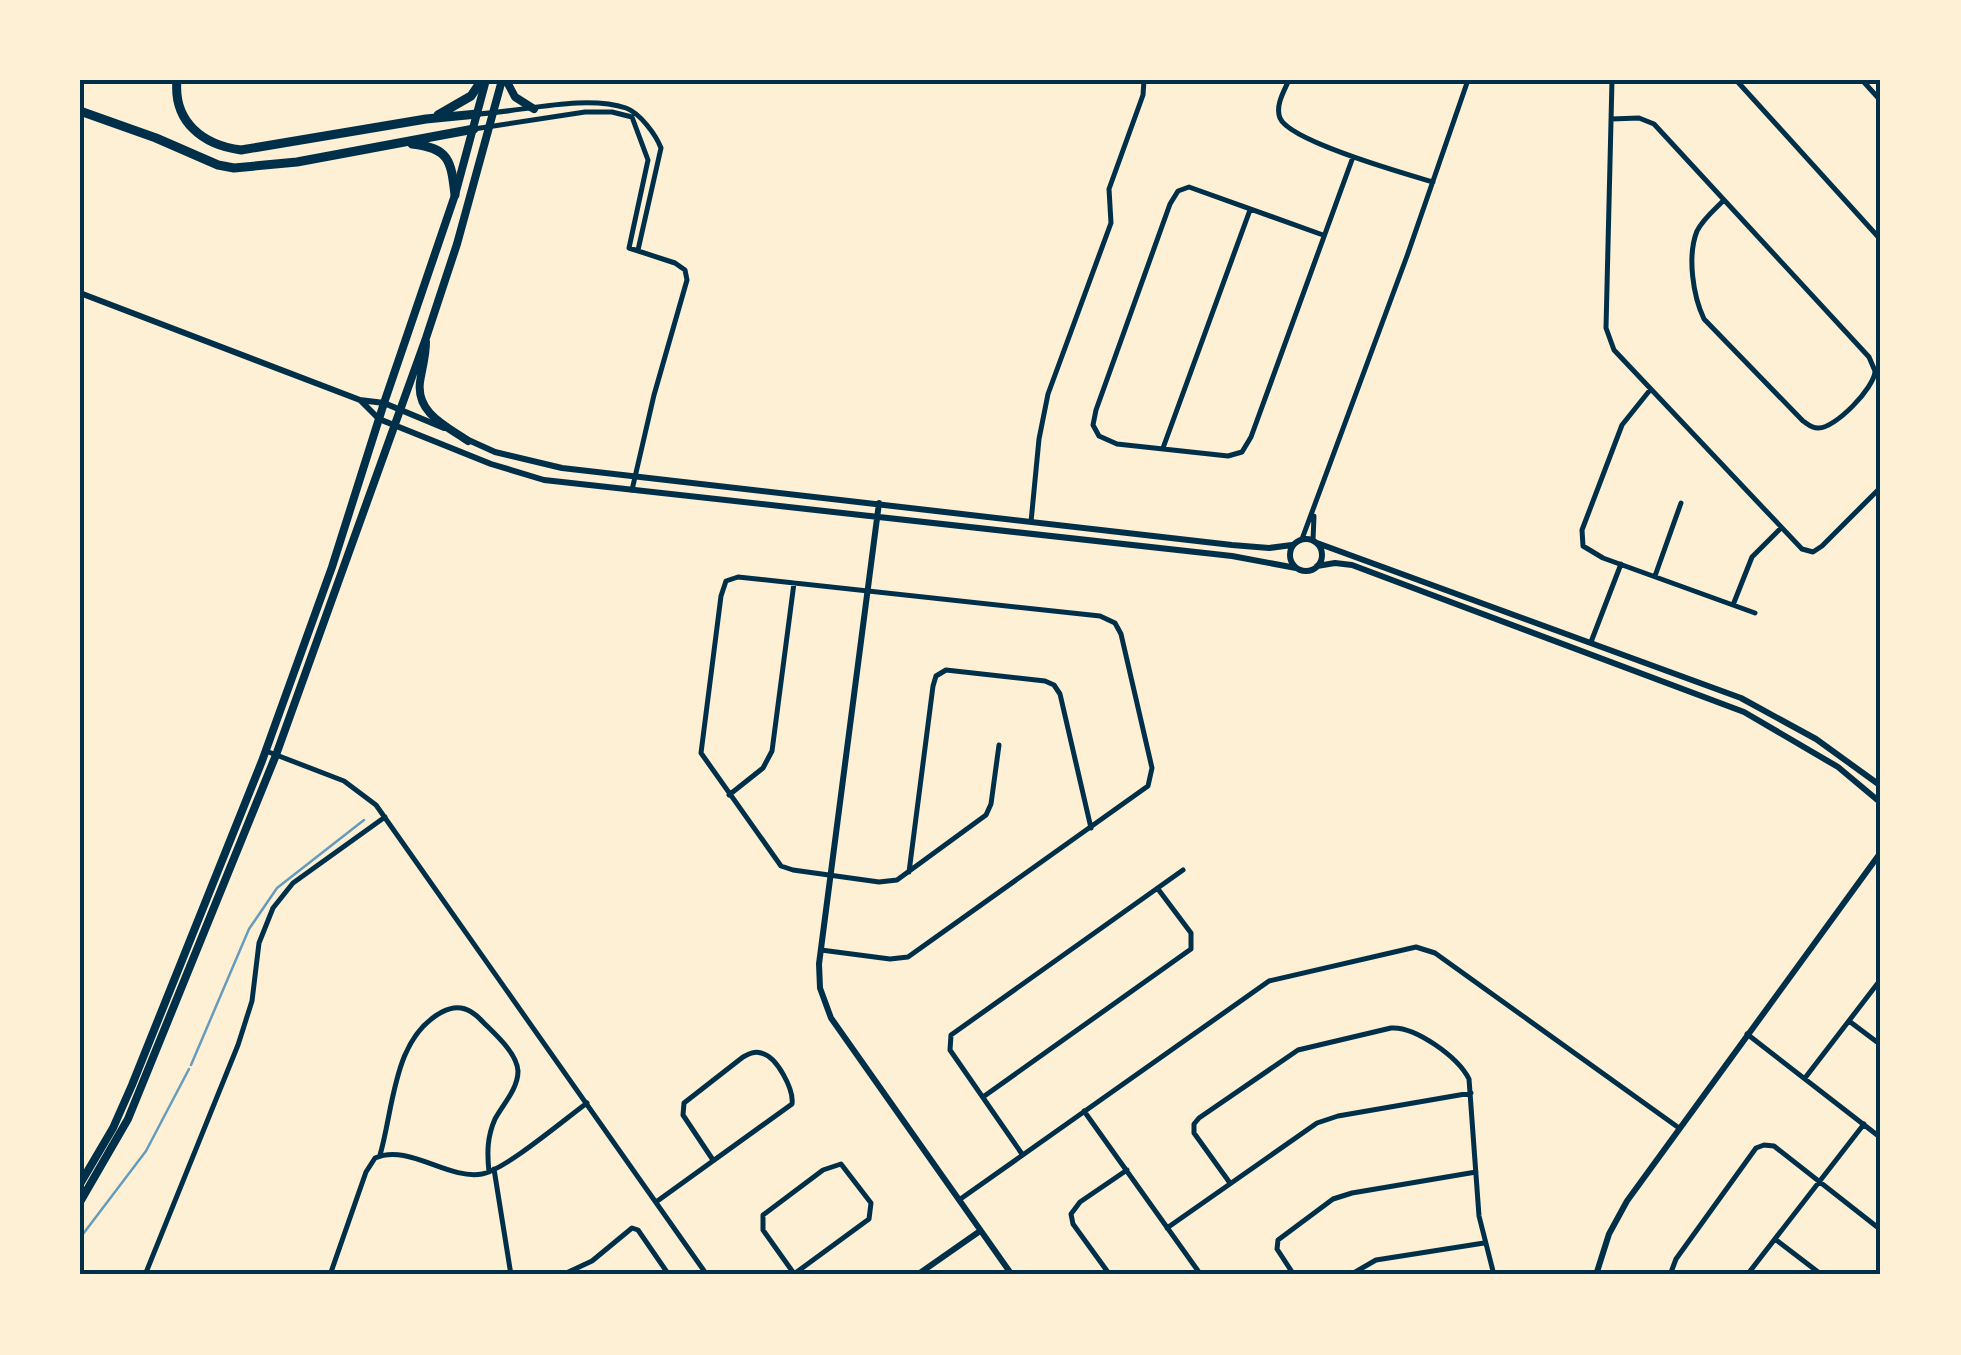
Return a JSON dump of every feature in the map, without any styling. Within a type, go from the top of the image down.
[{"type":"highway","points":[[177,80],[180,112],[203,140],[222,148],[261,148],[477,114]]},
{"type":"highway","points":[[426,120],[461,104],[484,80]]},
{"type":"highway","points":[[80,111],[234,168],[297,162],[474,129]]},
{"type":"highway","points":[[394,144],[430,146],[446,156],[452,166],[456,194]]},
{"type":"main road","points":[[80,1184],[113,1128],[132,1085],[266,751],[332,567],[456,194],[484,80]]},
{"type":"main road","points":[[504,80],[515,97],[534,109]]},
{"type":"main road","points":[[80,1202],[128,1119],[276,755],[426,338],[504,80]]},
{"type":"main road","points":[[426,338],[419,388],[423,404],[436,420],[468,440]]},
{"type":"street","points":[[1031,522],[1048,394],[1110,223],[1108,194],[1143,95],[1144,80]]},
{"type":"street","points":[[1288,80],[1278,110],[1284,125],[1354,158],[1433,182]]},
{"type":"street","points":[[80,293],[360,400],[399,408],[468,440],[524,460],[1232,545],[1292,545],[1302,538],[1314,513],[1468,80]]},
{"type":"street","points":[[1612,80],[1606,328],[1614,350],[1799,548],[1813,552],[1822,546],[1881,487]]},
{"type":"street","points":[[1736,80],[1881,240]]},
{"type":"street","points":[[1862,80],[1881,101]]},
{"type":"street","points":[[477,114],[585,104],[624,108],[635,114],[655,136],[661,154],[638,250]]},
{"type":"street","points":[[474,129],[596,111],[632,116],[648,160],[629,248],[682,266],[687,280],[631,491]]},
{"type":"street","points":[[1612,119],[1639,118],[1654,124],[1724,200],[1873,364],[1876,379],[1871,387],[1823,429],[1803,422],[1704,319],[1697,304],[1696,236],[1724,200]]},
{"type":"street","points":[[1323,234],[1181,188],[1170,204],[1096,410],[1095,431],[1110,442],[1228,456],[1246,448],[1354,158]]},
{"type":"street","points":[[1162,448],[1250,210]]},
{"type":"street","points":[[1650,390],[1622,425],[1580,536],[1588,551],[1754,613]]},
{"type":"street","points":[[360,400],[379,419],[544,480],[1232,556],[1309,571],[1335,563],[1352,565],[1744,712],[1838,767],[1881,802]]},
{"type":"street","points":[[880,503],[819,981],[828,1012],[1012,1275]]},
{"type":"street","points":[[1655,576],[1681,503]]},
{"type":"street","points":[[1314,513],[1315,541],[1322,554],[1317,566]]},
{"type":"street","points":[[1733,605],[1749,562],[1780,528]]},
{"type":"street","points":[[1302,538],[1591,642],[1765,710],[1816,739],[1881,786]]},
{"type":"street","points":[[1292,545],[1289,554],[1296,568]]},
{"type":"street","points":[[1591,642],[1620,564]]},
{"type":"street","points":[[821,950],[890,959],[908,957],[1148,786],[1152,778],[1125,652],[1115,623],[1100,616],[732,577],[722,589],[701,747],[705,761],[778,863],[793,870],[888,882],[909,872],[986,815],[1000,746]]},
{"type":"street","points":[[729,796],[763,768],[772,751],[794,583]]},
{"type":"street","points":[[909,872],[934,680],[946,670],[1054,685],[1060,694],[1091,828]]},
{"type":"street","points":[[266,751],[356,788],[385,818],[708,1275]]},
{"type":"street","points":[[145,1275],[238,1045],[252,1000],[259,943],[273,908],[293,883],[385,818]]},
{"type":"street","points":[[1873,861],[1881,844]]},
{"type":"street","points":[[1596,1275],[1616,1219],[1881,852]]},
{"type":"street","points":[[1022,1154],[950,1050],[951,1035],[1183,870]]},
{"type":"street","points":[[983,1097],[1191,949],[1190,934],[1158,889]]},
{"type":"street","points":[[958,1200],[1270,981],[1416,947],[1435,953],[1680,1128]]},
{"type":"street","points":[[1805,1078],[1881,979]]},
{"type":"street","points":[[330,1275],[366,1172],[380,1155],[391,1118],[398,1070],[411,1042],[432,1018],[450,1008],[463,1008],[488,1027],[518,1068],[516,1082],[491,1130],[492,1171],[511,1275]]},
{"type":"street","points":[[1849,1021],[1881,1045]]},
{"type":"street","points":[[1230,1183],[1196,1138],[1194,1124],[1298,1050],[1391,1028],[1406,1029],[1463,1069],[1469,1079],[1484,1243],[1494,1275]]},
{"type":"street","points":[[1747,1034],[1881,1138]]},
{"type":"street","points":[[656,1202],[792,1104],[792,1091],[763,1054],[754,1052],[744,1057],[684,1103],[683,1115],[713,1160]]},
{"type":"street","points":[[1168,1228],[1324,1120],[1470,1093]]},
{"type":"street","points":[[380,1155],[471,1174],[492,1171],[587,1103]]},
{"type":"street","points":[[1084,1111],[1201,1275]]},
{"type":"street","points":[[1747,1275],[1864,1124]]},
{"type":"street","points":[[1670,1275],[1674,1261],[1758,1146],[1774,1146],[1881,1230]]},
{"type":"street","points":[[840,1164],[871,1203],[871,1214],[864,1224],[794,1274],[763,1230],[763,1215],[768,1207],[823,1170],[840,1164]]},
{"type":"street","points":[[1110,1275],[1073,1224],[1071,1214],[1076,1206],[1126,1170]]},
{"type":"street","points":[[1294,1275],[1276,1249],[1278,1240],[1333,1199],[1352,1192],[1476,1172]]},
{"type":"street","points":[[562,1275],[592,1261],[632,1228],[638,1230],[669,1275]]},
{"type":"street","points":[[918,1275],[980,1230]]},
{"type":"street","points":[[1775,1239],[1822,1275]]},
{"type":"street","points":[[1350,1275],[1376,1260],[1484,1243]]},
{"type":"waterway","points":[[191,1065],[249,929],[277,888],[364,820]]},
{"type":"waterway","points":[[80,1238],[146,1151],[189,1069]]}]
